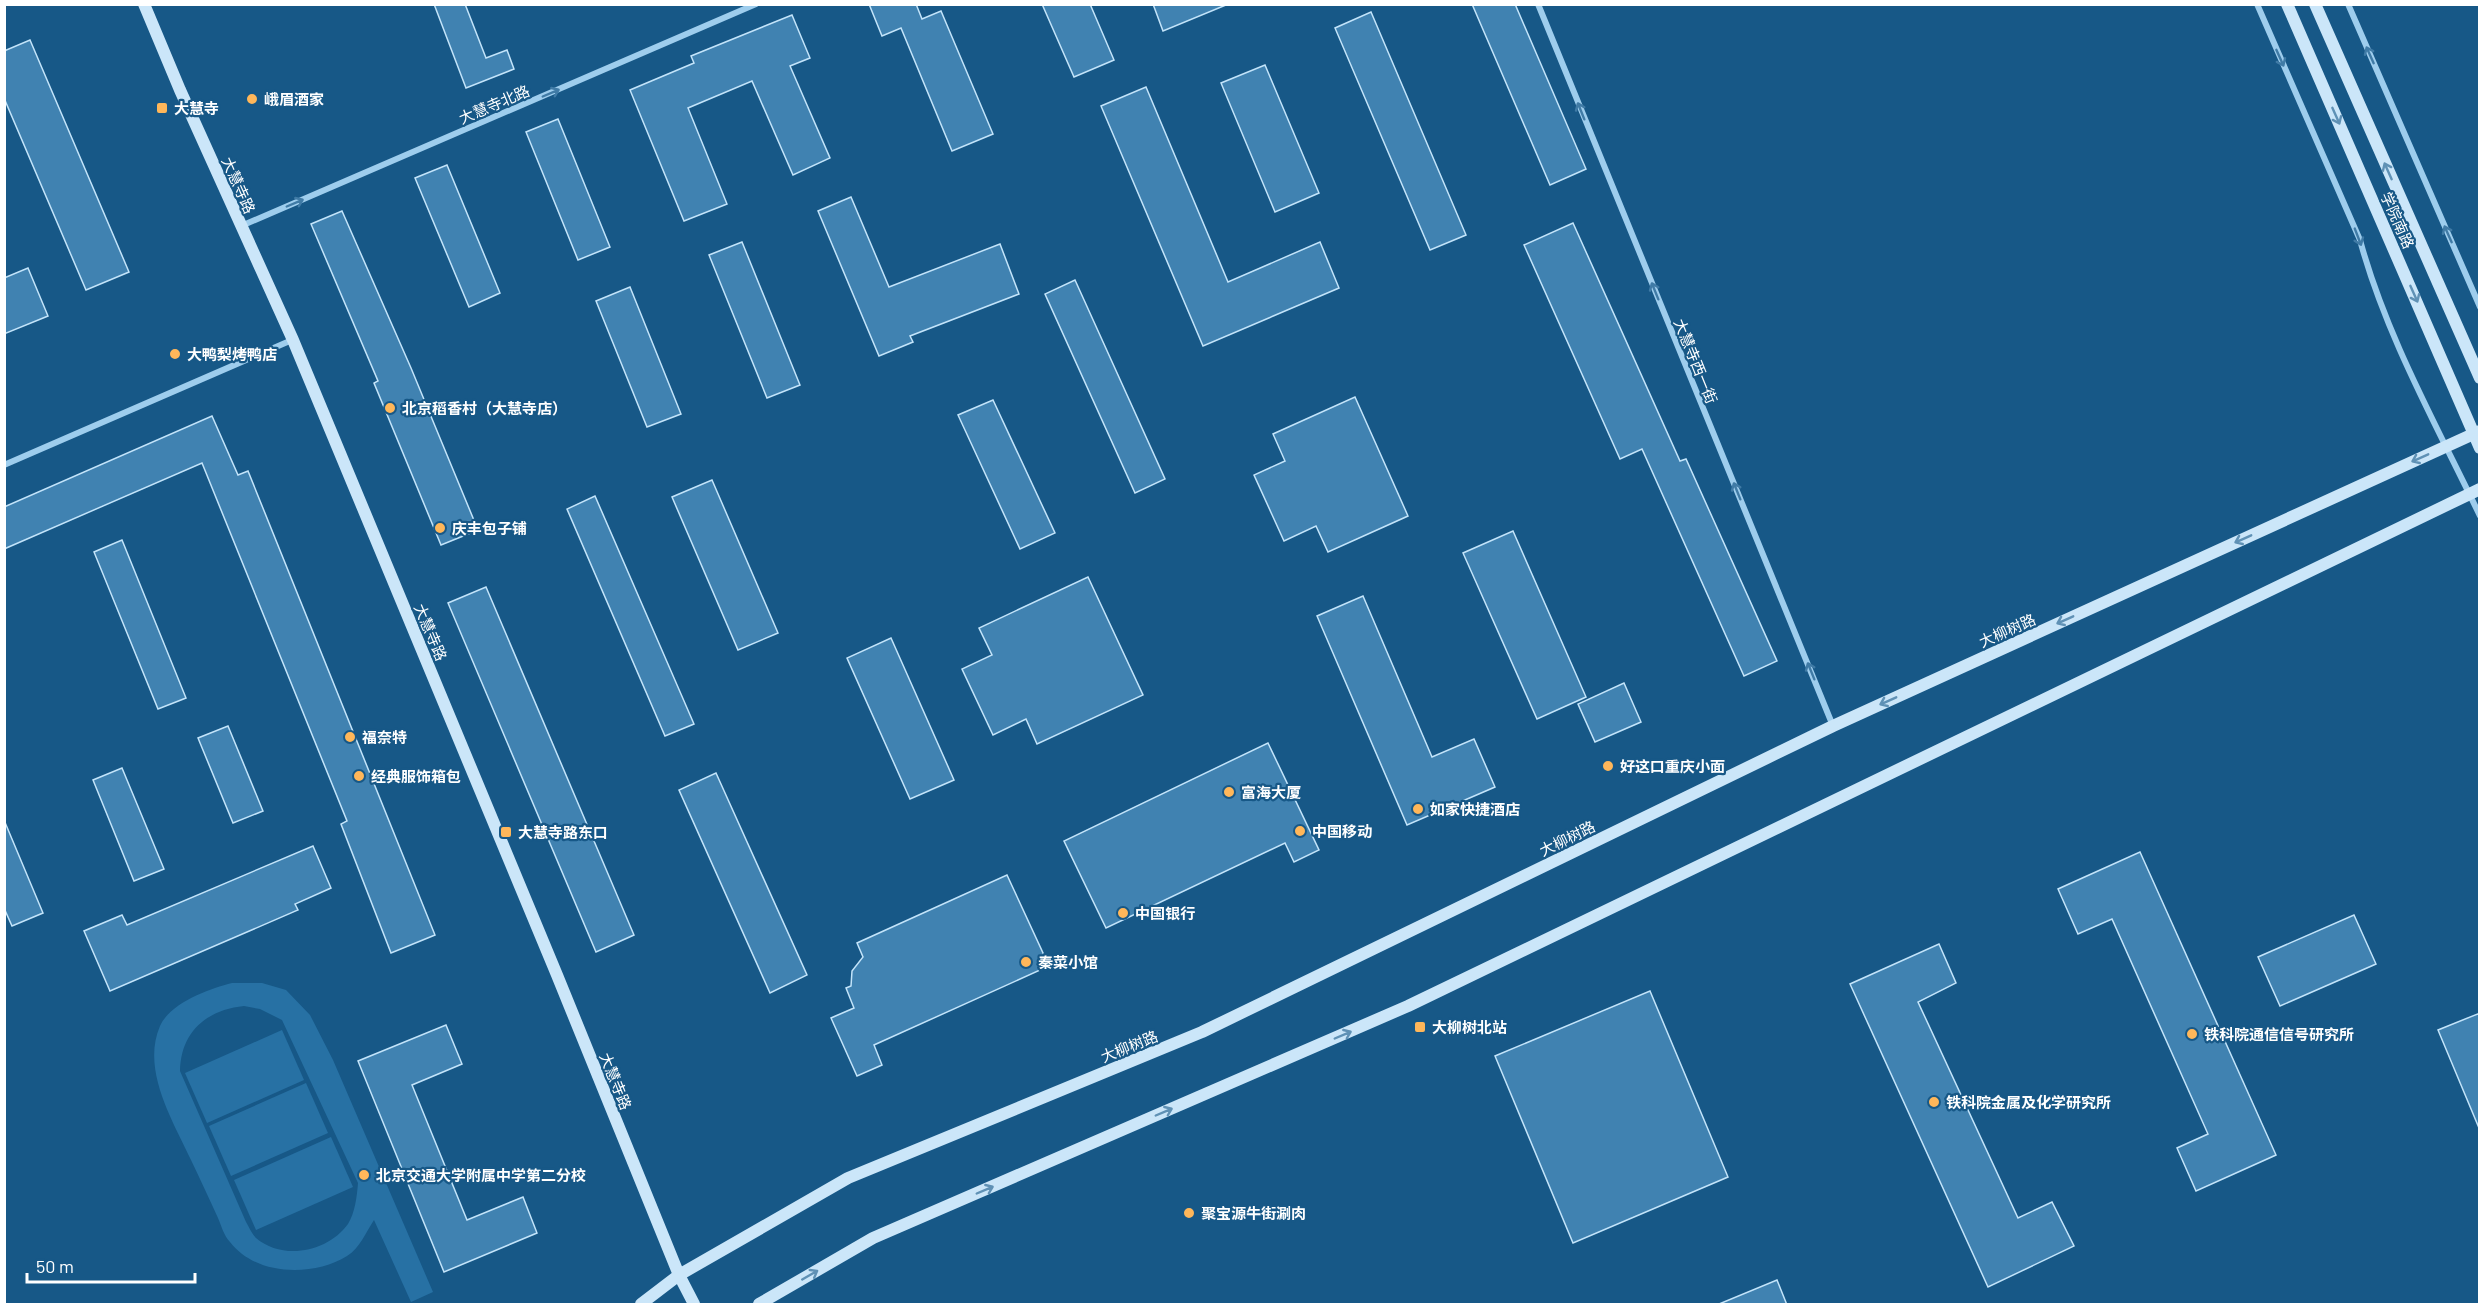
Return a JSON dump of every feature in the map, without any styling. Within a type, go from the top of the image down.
[{"type":"main road","name":"大慧寺路","points":[[144,4],[293,339],[679,1275],[694,1305]]},
{"type":"main road","name":"学院南路","points":[[2287,4],[2476,432],[2480,448]]},
{"type":"main road","name":"学院南路","points":[[2315,4],[2480,378]]},
{"type":"main road","name":"大柳树路","points":[[641,1305],[679,1275],[848,1179],[1202,1032],[1833,726],[2476,432]]},
{"type":"main road","points":[[759,1305],[873,1238],[1408,1006],[2474,492]]},
{"type":"street","name":"大慧寺北路","points":[[241,226],[756,4]]},
{"type":"street","name":"大慧寺西一街","points":[[1538,4],[1833,726]]},
{"type":"street","points":[[2257,4],[2360,240],[2370,276],[2410,369],[2447,446],[2474,492],[2480,516]]},
{"type":"street","points":[[2348,4],[2480,307]]},
{"type":"street","points":[[4,465],[293,339]]},
{"type":"shaded area","points":[[232,983],[262,983],[286,990],[310,1015],[333,1060],[433,1292],[411,1302],[374,1220],[352,1253],[333,1263],[302,1270],[269,1267],[254,1261],[241,1253],[228,1240],[168,1112],[154,1060],[155,1043],[160,1026],[172,1010],[191,998]],"holes":[[[244,1006],[260,1009],[282,1020],[358,1183],[354,1210],[348,1224],[329,1241],[305,1250],[279,1249],[267,1245],[253,1235],[180,1071],[185,1045],[198,1025],[219,1012],[231,1008]]]},
{"type":"shaded area","points":[[282,1030],[304,1080],[207,1123],[185,1073]]},
{"type":"shaded area","points":[[306,1083],[328,1133],[231,1176],[209,1126]]},
{"type":"shaded area","points":[[331,1137],[353,1187],[256,1230],[234,1180]]},
{"type":"building","points":[[434,4],[465,4],[486,58],[507,50],[514,69],[466,88]]},
{"type":"building","points":[[869,4],[916,4],[922,19],[941,11],[993,134],[952,151],[901,28],[882,36]]},
{"type":"building","points":[[1042,4],[1090,4],[1114,60],[1074,77]]},
{"type":"building","points":[[1153,4],[1226,4],[1226,5],[1163,31]]},
{"type":"building","points":[[1472,4],[1515,4],[1586,169],[1550,185]]},
{"type":"building","points":[[1371,12],[1466,235],[1430,250],[1335,28]]},
{"type":"building","points":[[792,15],[810,58],[790,66],[830,158],[793,175],[752,81],[688,108],[727,204],[684,221],[630,90],[694,63],[691,56]]},
{"type":"building","points":[[30,40],[129,272],[86,290],[4,98],[4,51]]},
{"type":"building","points":[[1265,65],[1319,193],[1275,212],[1221,83]]},
{"type":"building","points":[[1146,87],[1228,282],[1320,242],[1339,288],[1203,346],[1101,106]]},
{"type":"building","points":[[558,119],[610,247],[578,260],[526,132]]},
{"type":"building","points":[[447,165],[500,293],[469,307],[415,178]]},
{"type":"building","points":[[851,197],[889,287],[1000,244],[1019,294],[910,336],[913,342],[879,356],[818,211]]},
{"type":"building","points":[[342,211],[411,368],[478,530],[441,545],[374,383],[378,381],[311,224]]},
{"type":"building","points":[[1573,223],[1680,461],[1686,459],[1777,661],[1744,676],[1642,449],[1620,459],[1524,245]]},
{"type":"building","points":[[742,242],[800,385],[767,398],[709,255]]},
{"type":"building","points":[[28,268],[48,316],[4,334],[4,278]]},
{"type":"building","points":[[1075,280],[1165,479],[1135,493],[1045,294]]},
{"type":"building","points":[[630,287],[681,414],[647,427],[596,301]]},
{"type":"building","points":[[1355,397],[1408,516],[1328,552],[1316,526],[1284,541],[1254,475],[1285,461],[1273,434]]},
{"type":"building","points":[[993,400],[1055,533],[1020,549],[958,415]]},
{"type":"building","points":[[212,416],[238,475],[248,471],[435,935],[391,953],[341,824],[347,821],[202,463],[4,549],[4,507]]},
{"type":"building","points":[[712,480],[778,633],[738,650],[672,497]]},
{"type":"building","points":[[595,496],[694,724],[665,736],[567,509]]},
{"type":"building","points":[[1513,531],[1586,697],[1537,719],[1463,553]]},
{"type":"building","points":[[122,540],[186,698],[158,709],[94,552]]},
{"type":"building","points":[[1088,577],[1143,695],[1037,744],[1026,719],[993,735],[962,669],[992,655],[979,628]]},
{"type":"building","points":[[486,587],[634,935],[596,952],[448,603]]},
{"type":"building","points":[[1363,596],[1432,757],[1474,739],[1495,787],[1407,825],[1317,616]]},
{"type":"building","points":[[891,638],[954,780],[910,799],[847,658]]},
{"type":"building","points":[[1624,683],[1641,722],[1595,742],[1578,704]]},
{"type":"building","points":[[228,726],[263,811],[233,823],[198,738]]},
{"type":"building","name":"富海大厦","points":[[1268,743],[1319,850],[1294,862],[1285,843],[1106,928],[1064,841]]},
{"type":"building","points":[[122,768],[164,869],[134,881],[93,780]]},
{"type":"building","points":[[716,773],[807,975],[770,993],[679,790]]},
{"type":"building","points":[[4,820],[43,913],[12,926],[4,908]]},
{"type":"building","points":[[313,846],[331,888],[295,904],[298,910],[110,991],[84,931],[122,915],[127,925]]},
{"type":"building","name":"铁科院通信信号研究所","points":[[2140,852],[2276,1155],[2196,1191],[2177,1148],[2208,1134],[2112,919],[2078,934],[2058,889]]},
{"type":"building","points":[[1007,875],[1049,966],[874,1045],[882,1065],[857,1076],[831,1018],[854,1008],[846,988],[851,986],[852,971],[863,957],[857,943]]},
{"type":"building","points":[[2354,915],[2376,964],[2280,1006],[2258,957]]},
{"type":"building","name":"铁科院金属及化学研究所","points":[[1939,944],[1956,983],[1918,1002],[2018,1218],[2052,1202],[2074,1246],[1988,1287],[1850,984]]},
{"type":"building","points":[[1650,991],[1728,1177],[1573,1243],[1495,1056]]},
{"type":"building","points":[[2480,1013],[2480,1128],[2479,1128],[2438,1030]]},
{"type":"building","points":[[446,1025],[462,1064],[412,1085],[467,1220],[523,1197],[537,1233],[444,1272],[358,1061]]},
{"type":"building","points":[[1777,1280],[1787,1305],[1719,1305],[1719,1304]]},
{"type":"place","name":"峨眉酒家","points":[[252,99]]},
{"type":"place","name":"大慧寺","points":[[162,108]]},
{"type":"place","name":"大鸭梨烤鸭店","points":[[175,354]]},
{"type":"place","name":"北京稻香村（大慧寺店）","points":[[390,408]]},
{"type":"place","name":"庆丰包子铺","points":[[440,528]]},
{"type":"place","name":"福奈特","points":[[350,737]]},
{"type":"place","name":"好这口重庆小面","points":[[1608,766]]},
{"type":"place","name":"经典服饰箱包","points":[[359,776]]},
{"type":"place","name":"富海大厦","points":[[1229,792]]},
{"type":"place","name":"如家快捷酒店","points":[[1418,809]]},
{"type":"place","name":"中国移动","points":[[1300,831]]},
{"type":"place","name":"大慧寺路东口","points":[[506,832]]},
{"type":"place","name":"中国银行","points":[[1123,913]]},
{"type":"place","name":"秦菜小馆","points":[[1026,962]]},
{"type":"place","name":"大柳树北站","points":[[1420,1027]]},
{"type":"place","name":"铁科院通信信号研究所","points":[[2192,1034]]},
{"type":"place","name":"铁科院金属及化学研究所","points":[[1934,1102]]},
{"type":"place","name":"北京交通大学附属中学第二分校","points":[[364,1175]]},
{"type":"place","name":"聚宝源牛街涮肉","points":[[1189,1213]]}]
